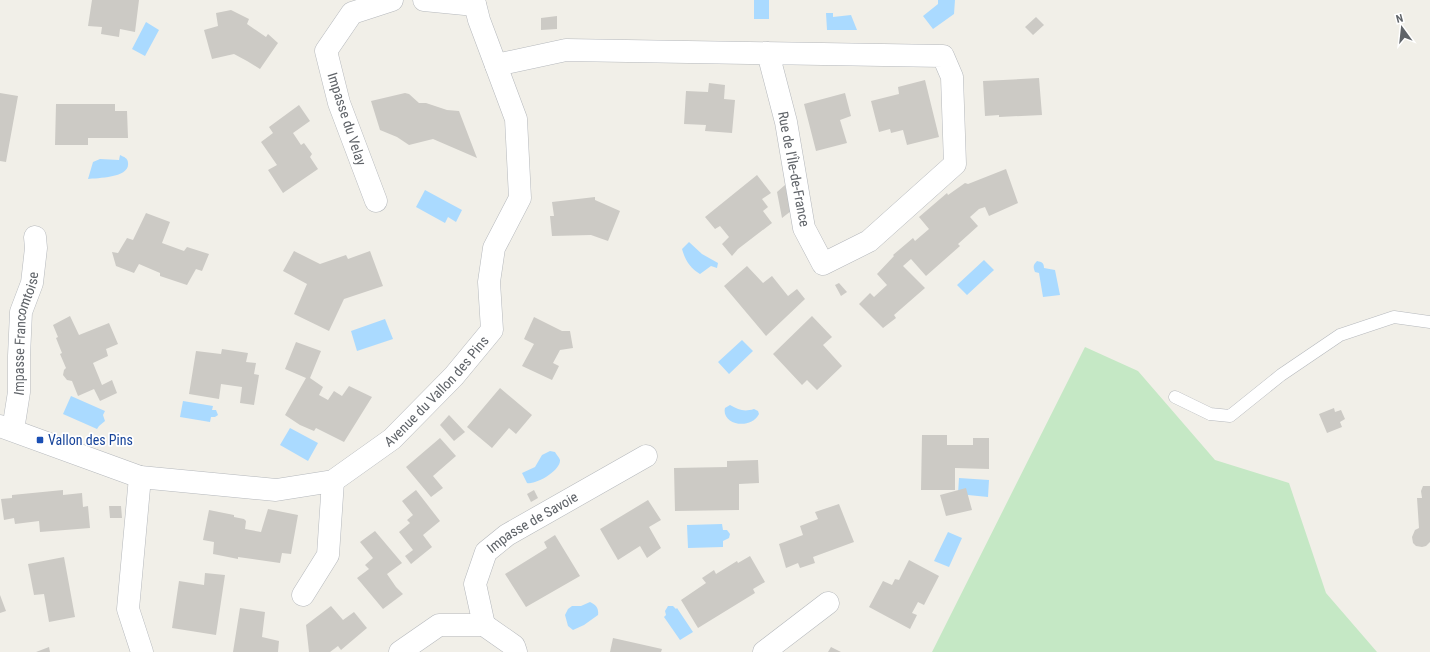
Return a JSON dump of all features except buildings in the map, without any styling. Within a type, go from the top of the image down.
[{"type":"street","name":"Impasse du Velay","points":[[376,200],[339,103],[326,51],[352,13],[392,0]]},
{"type":"street","points":[[424,0],[474,3]]},
{"type":"street","name":"Avenue du Vallon des Pins","points":[[3,427],[140,477],[276,490],[333,481],[392,439],[454,376],[492,330],[489,282],[494,248],[520,198],[516,119],[474,3]]},
{"type":"street","name":"Rue de l'Île-de-France","points":[[496,65],[566,50],[768,53],[943,56],[952,77],[955,164],[869,241],[823,264],[804,228],[786,122],[768,53]]},
{"type":"street","name":"Impasse Francomtoise","points":[[3,427],[19,392],[21,312],[32,283],[36,248],[35,237]]},
{"type":"street","name":"Impasse de Savoie","points":[[484,625],[476,584],[486,552],[507,535],[646,456]]},
{"type":"street","points":[[140,477],[128,608],[142,652]]},
{"type":"street","points":[[303,595],[328,554],[333,481]]},
{"type":"street","points":[[764,652],[828,603]]},
{"type":"street","points":[[400,652],[439,625],[484,625],[514,646],[516,652]]},
{"type":"lane","points":[[1175,397],[1210,414],[1230,416],[1281,375],[1340,335],[1394,317],[1430,322]]},
{"type":"green space","points":[[1085,347],[1138,371],[1215,460],[1289,483],[1326,593],[1377,652],[932,652]]},
{"type":"water","points":[[754,0],[769,0],[769,19],[754,19]]},
{"type":"water","points":[[938,0],[955,0],[954,14],[933,29],[923,16],[938,4]]},
{"type":"water","points":[[826,13],[833,13],[833,17],[851,15],[857,30],[827,30]]},
{"type":"water","points":[[146,22],[159,30],[145,56],[132,49]]},
{"type":"water","points":[[120,155],[128,161],[127,168],[124,172],[112,176],[88,179],[93,162],[100,159],[119,160]]},
{"type":"water","points":[[425,190],[462,210],[456,222],[448,217],[445,223],[416,207]]},
{"type":"water","points":[[689,242],[702,254],[718,263],[717,268],[711,266],[700,274],[693,269],[686,260],[682,249]]},
{"type":"water","points":[[984,260],[994,270],[967,295],[957,285]]},
{"type":"water","points":[[1037,261],[1044,265],[1044,268],[1055,270],[1060,295],[1043,297],[1039,273],[1035,272],[1034,269],[1034,265]]},
{"type":"water","points":[[385,319],[393,339],[357,351],[351,331]]},
{"type":"water","points":[[742,340],[753,351],[729,374],[718,362]]},
{"type":"water","points":[[71,396],[105,411],[103,415],[105,421],[97,429],[63,414]]},
{"type":"water","points":[[183,401],[213,406],[212,410],[216,410],[218,415],[211,417],[210,422],[180,417]]},
{"type":"water","points":[[730,405],[742,410],[754,409],[758,411],[759,414],[755,419],[749,422],[743,424],[737,423],[727,418],[725,414],[725,408]]},
{"type":"water","points":[[290,428],[318,443],[308,461],[280,445]]},
{"type":"water","points":[[550,451],[555,452],[560,460],[557,468],[548,476],[537,482],[527,483],[522,473],[535,467],[542,455]]},
{"type":"water","points":[[959,478],[989,480],[988,497],[958,494]]},
{"type":"water","points":[[722,524],[723,530],[727,530],[730,534],[729,538],[723,541],[723,547],[688,548],[687,525]]},
{"type":"water","points":[[948,532],[962,538],[949,567],[934,561]]},
{"type":"water","points":[[590,602],[597,607],[598,615],[584,625],[573,630],[568,626],[565,615],[568,609],[572,606],[581,606]]},
{"type":"water","points":[[668,606],[677,608],[693,632],[680,640],[664,617]]},
{"type":"place","name":"Vallon des Pins","points":[[40,440]]}]
